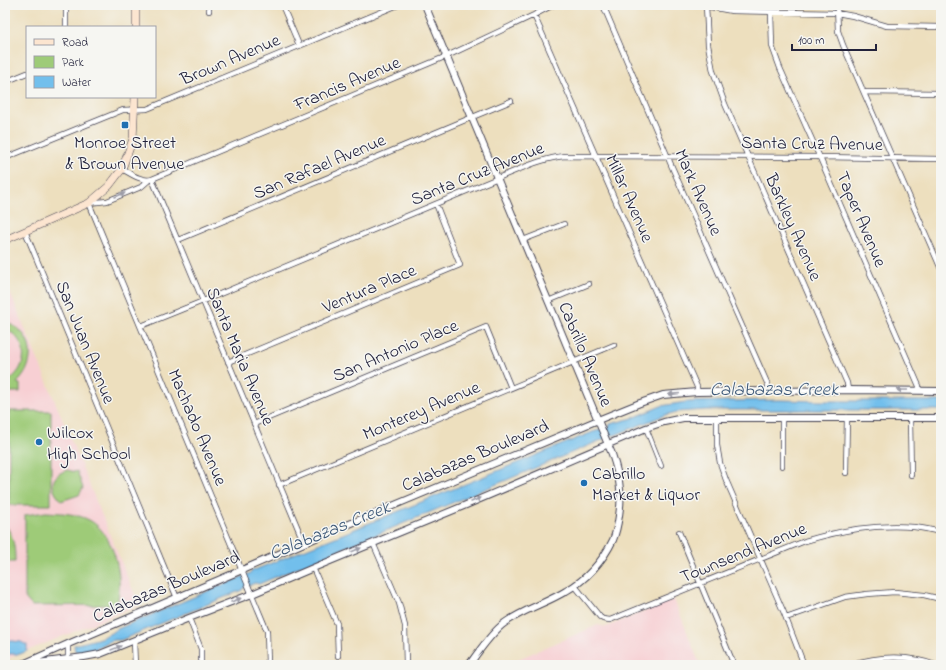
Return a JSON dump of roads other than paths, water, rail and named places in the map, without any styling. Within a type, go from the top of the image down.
[{"type":"main road","points":[[136,5],[136,26]]},
{"type":"main road","points":[[5,240],[89,203],[109,186],[122,169],[133,139],[135,98]]},
{"type":"street","points":[[66,5],[66,26]]},
{"type":"street","points":[[208,5],[209,11]]},
{"type":"street","points":[[282,5],[299,45]]},
{"type":"street","name":"Brown Avenue","points":[[5,158],[123,110],[147,109],[398,5]]},
{"type":"street","name":"Cabrillo Avenue","points":[[425,5],[598,420],[616,467],[620,490],[620,507],[613,539],[592,571],[575,586],[502,625],[480,648],[469,665]]},
{"type":"street","name":"Francis Avenue","points":[[89,203],[107,201],[140,187],[150,180],[447,56],[553,5]]},
{"type":"street","name":"Mark Avenue","points":[[603,5],[768,385],[768,391]]},
{"type":"street","points":[[705,5],[732,11],[837,13],[887,26],[941,27]]},
{"type":"street","name":"Barkley Avenue","points":[[705,5],[708,45],[713,71],[725,104],[847,383],[848,390]]},
{"type":"street","points":[[837,5],[838,31],[843,45],[940,263],[941,269]]},
{"type":"street","name":"Taper Avenue","points":[[771,12],[772,46],[780,68],[916,379],[919,390]]},
{"type":"street","name":"Millar Avenue","points":[[534,15],[697,387],[697,392]]},
{"type":"street","points":[[5,82],[26,73]]},
{"type":"street","points":[[864,92],[941,93]]},
{"type":"street","name":"San Rafael Avenue","points":[[178,240],[511,101]]},
{"type":"street","name":"Santa Cruz Avenue","points":[[141,326],[497,178],[554,157],[820,157],[941,159]]},
{"type":"street","points":[[122,169],[132,175],[150,180]]},
{"type":"street","name":"Santa Maria Avenue","points":[[150,180],[178,240],[304,543]]},
{"type":"street","name":"Machado Avenue","points":[[89,203],[267,631],[268,665]]},
{"type":"street","name":"Ventura Place","points":[[228,362],[460,265],[436,204]]},
{"type":"street","points":[[523,240],[564,224]]},
{"type":"street","name":"San Juan Avenue","points":[[25,230],[177,598]]},
{"type":"street","points":[[548,301],[589,284]]},
{"type":"street","name":"San Antonio Place","points":[[254,424],[486,327],[511,388]]},
{"type":"street","name":"Monterey Avenue","points":[[279,485],[614,345]]},
{"type":"street","name":"Calabazas Boulevard","points":[[22,665],[177,598],[244,573],[304,543],[598,420],[664,395],[697,392],[941,390]]},
{"type":"street","points":[[717,417],[717,445],[720,463],[786,618],[804,665]]},
{"type":"street","name":"Calabazas Boulevard","points":[[22,665],[68,662],[100,654],[252,594],[646,428],[664,422],[683,418],[717,417],[941,418]]},
{"type":"street","points":[[846,473],[847,417]]},
{"type":"street","points":[[782,418],[782,466]]},
{"type":"street","points":[[910,418],[911,475]]},
{"type":"street","points":[[646,428],[661,466]]},
{"type":"street","name":"Townsend Avenue","points":[[575,586],[600,617],[610,620],[805,541],[831,533],[887,526],[915,527],[941,532]]},
{"type":"street","points":[[679,532],[734,665]]},
{"type":"street","points":[[373,543],[399,603],[405,626],[406,665]]},
{"type":"street","points":[[313,568],[337,624],[338,656]]},
{"type":"street","points":[[786,618],[845,597],[867,594],[895,592],[924,595],[941,599]]},
{"type":"street","points":[[189,618],[200,649],[201,665]]},
{"type":"street","points":[[134,641],[135,665]]},
{"type":"street","points":[[68,644],[68,662]]},
{"type":"street","points":[[849,665],[860,661],[889,657],[912,658],[935,665]]},
{"type":"water","points":[[780,400],[941,401],[941,410],[705,410],[677,412],[665,415],[612,435],[259,584],[255,583],[243,588],[242,590],[121,640],[114,640],[90,651],[75,651],[74,645],[106,636],[115,630],[251,573],[252,571],[593,432],[609,427],[610,424],[633,418],[661,406],[686,402]]},
{"type":"water","points":[[5,640],[21,642],[27,645],[27,651],[20,654],[5,654]]},
{"type":"place","name":"Monroe Street & Brown Avenue","points":[[125,125]]},
{"type":"place","name":"Wilcox High School","points":[[39,442]]},
{"type":"place","name":"Cabrillo Market & Liquor","points":[[584,483]]},
{"type":"water label","name":"Calabazas Creek","points":[[774,388]]},
{"type":"water label","name":"Calabazas Creek","points":[[329,529]]}]
